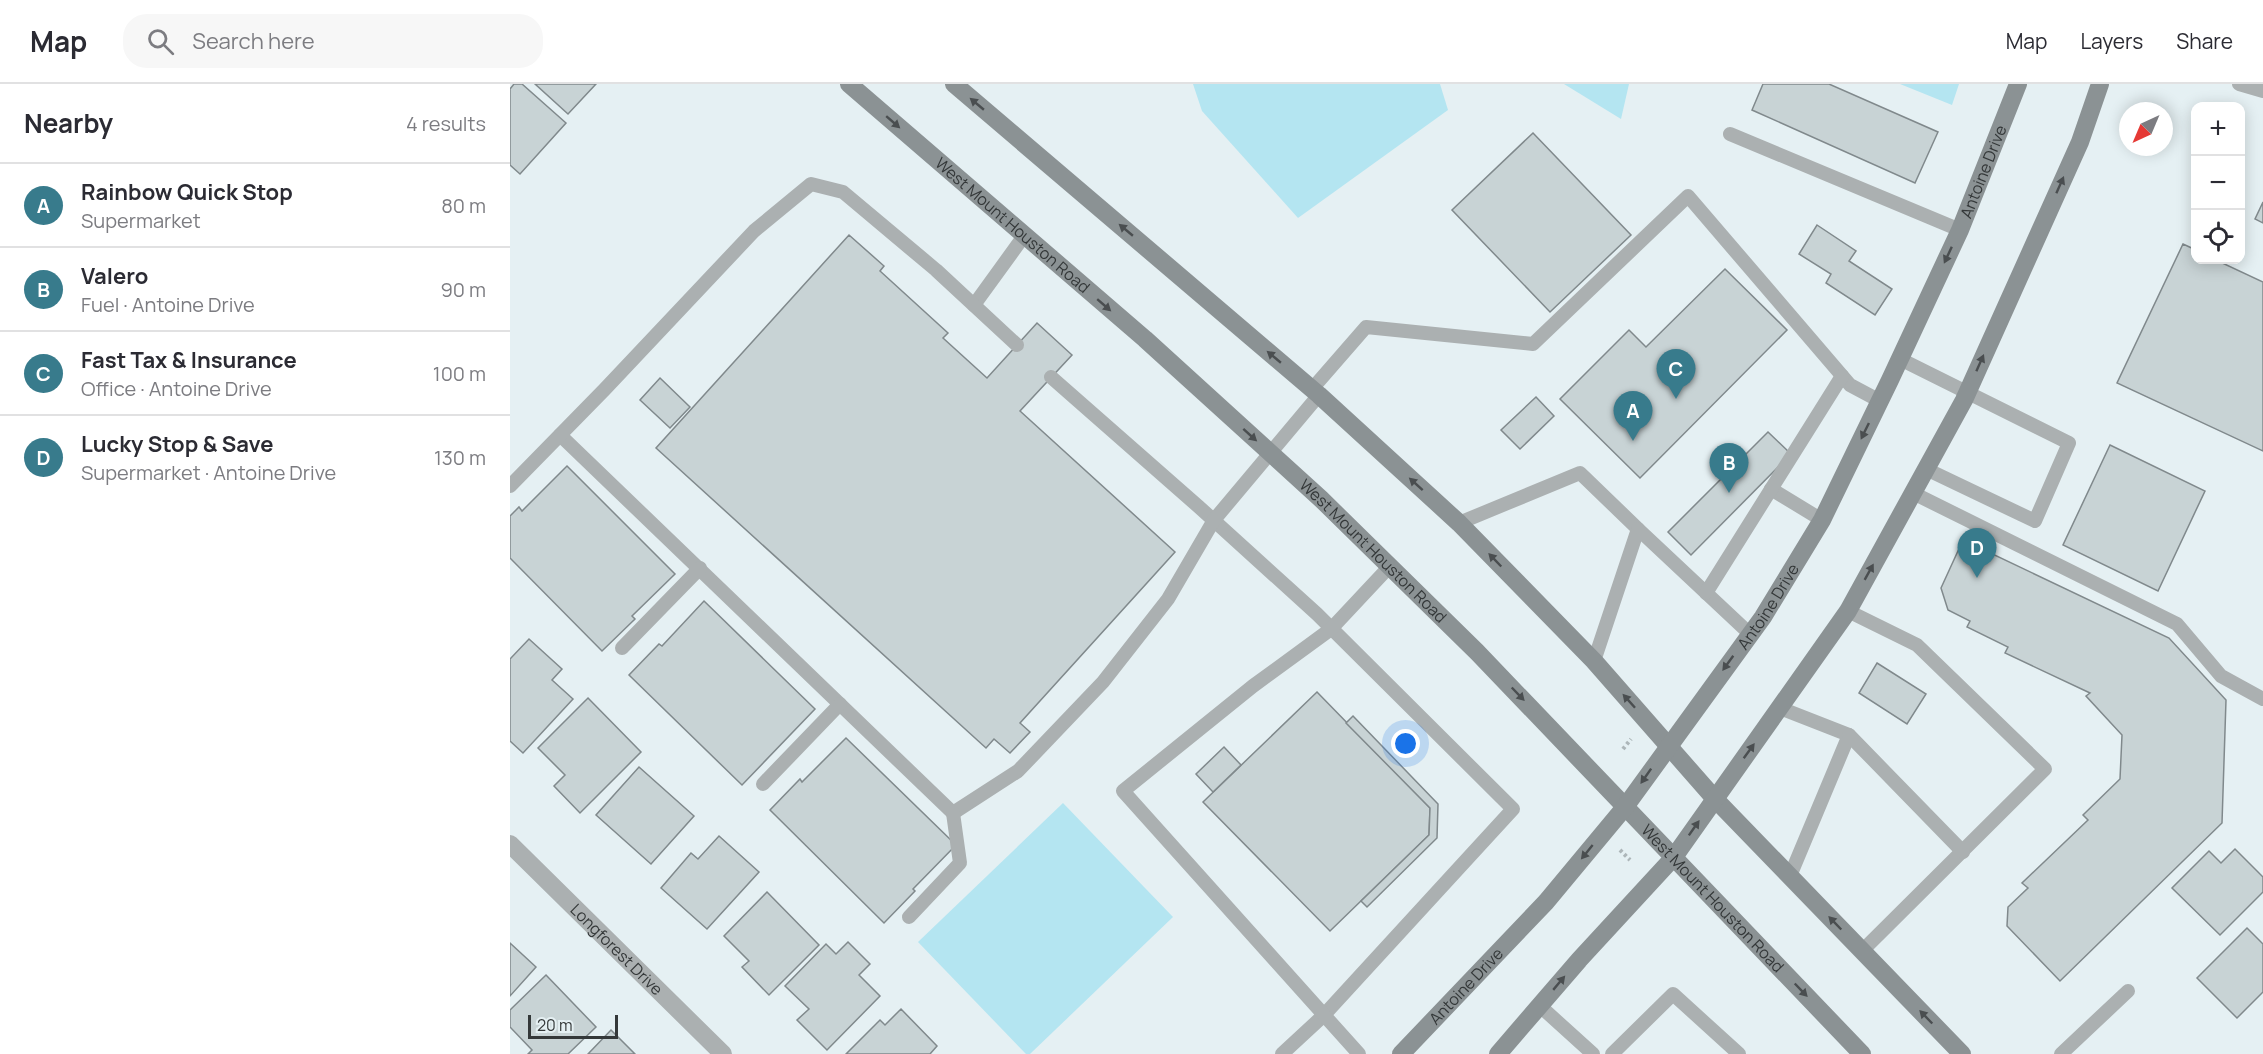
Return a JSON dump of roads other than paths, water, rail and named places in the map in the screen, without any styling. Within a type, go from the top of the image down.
[{"type":"main road","name":"West Mount Houston Road","points":[[849,84],[1145,339],[1321,499],[1478,652],[1862,1054]]},
{"type":"main road","points":[[954,84],[1315,392],[1459,523],[1593,661],[1715,799],[1962,1054]]},
{"type":"main road","name":"Antoine Drive","points":[[1401,1054],[1545,902],[1625,807],[1750,634],[1822,520],[1880,401],[1960,230],[2018,84]]},
{"type":"main road","points":[[1498,1054],[1579,960],[1674,857],[1848,611],[1967,393],[2080,142],[2100,84]]},
{"type":"street","name":"Longforest Drive","points":[[510,844],[723,1054]]},
{"type":"lane","points":[[2239,84],[2260,88]]},
{"type":"lane","points":[[1730,134],[1960,230]]},
{"type":"lane","points":[[510,486],[754,231],[811,184],[843,192],[936,270],[1017,345]]},
{"type":"lane","points":[[953,813],[1018,771],[1096,690],[1168,599],[1214,520],[1270,453],[1366,327],[1533,344],[1688,196],[1850,386],[1880,401]]},
{"type":"lane","points":[[974,305],[1024,236]]},
{"type":"lane","points":[[1900,359],[2069,443],[2036,521],[1926,469]]},
{"type":"lane","points":[[1706,593],[1842,376]]},
{"type":"lane","points":[[1051,377],[1214,520],[1331,629],[1513,809],[1324,1015],[1282,1054]]},
{"type":"lane","points":[[560,435],[953,813],[960,863],[909,917]]},
{"type":"lane","points":[[1459,523],[1580,473],[1750,634]]},
{"type":"lane","points":[[1771,489],[1822,520]]},
{"type":"lane","points":[[1913,493],[2177,624],[2221,676],[2263,699]]},
{"type":"lane","points":[[1593,661],[1638,529]]},
{"type":"lane","points":[[1359,1054],[1124,791],[1253,686],[1331,629],[1390,566]]},
{"type":"lane","points":[[622,648],[700,568]]},
{"type":"lane","points":[[1848,611],[1917,645],[2046,769],[1862,951]]},
{"type":"lane","points":[[763,784],[840,704]]},
{"type":"lane","points":[[1780,708],[1849,735],[1963,852]]},
{"type":"lane","points":[[1790,876],[1849,735]]},
{"type":"lane","points":[[2061,1054],[2127,992]]},
{"type":"lane","points":[[1612,1054],[1673,994],[1738,1054]]},
{"type":"lane","points":[[1540,1006],[1593,1054]]},
{"type":"place","name":"Fast Tax & Insurance","points":[[1676,399]]},
{"type":"place","name":"Rainbow Quick Stop","points":[[1633,441]]},
{"type":"place","name":"Valero","points":[[1729,493]]},
{"type":"place","name":"Lucky Stop & Save","points":[[1977,578]]}]
